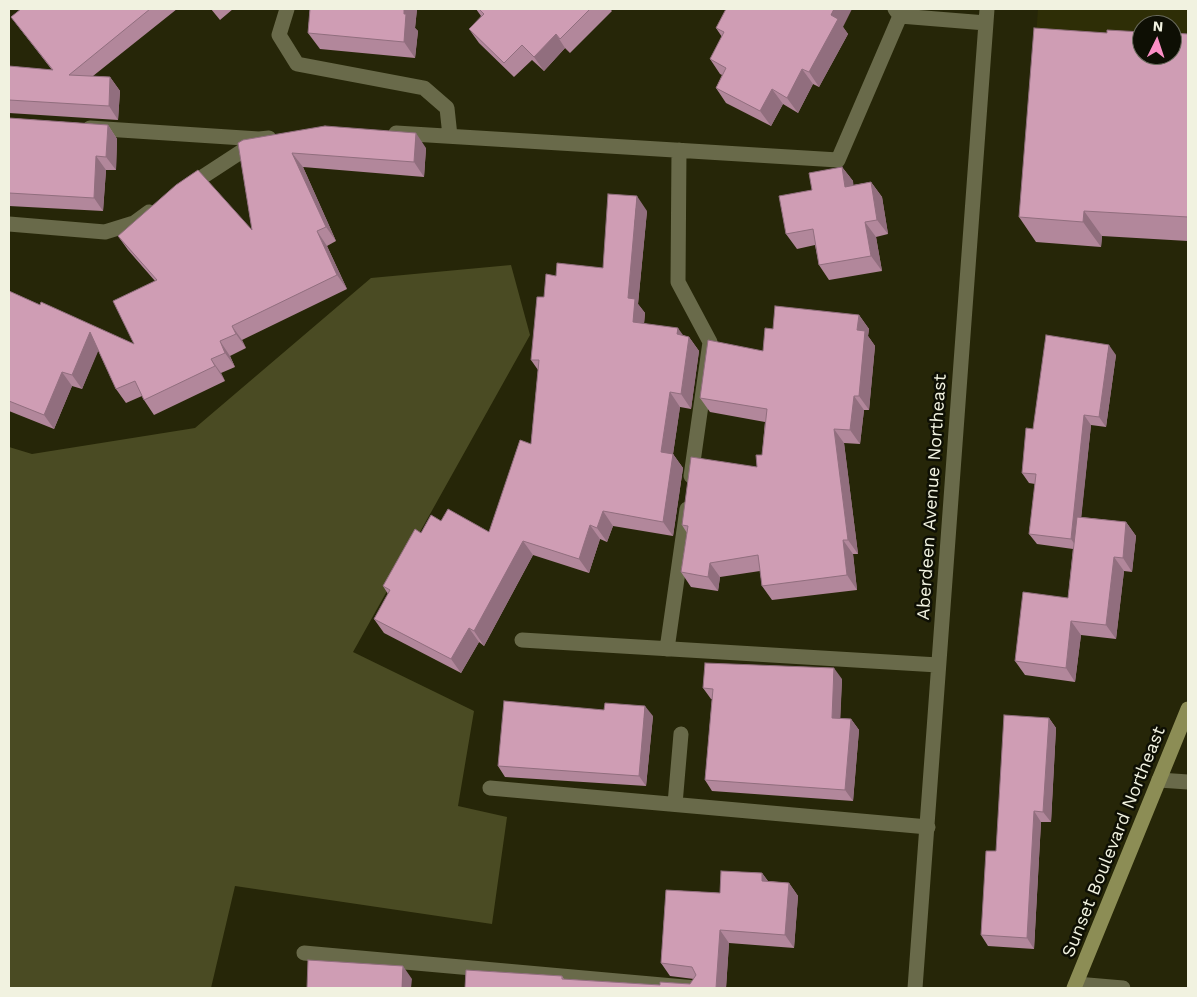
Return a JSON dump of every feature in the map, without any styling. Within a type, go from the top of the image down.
[{"type":"main road","name":"Sunset Boulevard Northeast","points":[[1075,986],[1188,709]]},
{"type":"street","points":[[287,9],[279,34],[297,64],[424,88],[447,108],[450,136]]},
{"type":"street","points":[[380,132],[838,160],[897,13],[986,16]]},
{"type":"street","name":"Aberdeen Avenue Northeast","points":[[915,988],[986,16]]},
{"type":"street","points":[[76,127],[259,139],[285,135]]},
{"type":"street","points":[[9,224],[105,232],[134,222],[259,139]]},
{"type":"street","points":[[667,649],[710,342],[678,282],[679,150]]},
{"type":"street","points":[[522,640],[938,665]]},
{"type":"street","points":[[675,804],[681,734]]},
{"type":"street","points":[[1159,780],[1188,782]]},
{"type":"street","points":[[490,788],[928,826]]},
{"type":"street","points":[[304,953],[696,988]]},
{"type":"street","points":[[1075,986],[1123,988]]},
{"type":"shaded area","points":[[1038,9],[1188,9],[1188,49],[1182,49],[1182,15],[1132,15],[1132,44],[1036,36]]},
{"type":"shaded area","points":[[511,265],[530,335],[353,652],[474,711],[458,806],[507,817],[492,924],[235,886],[211,988],[9,988],[9,447],[32,454],[195,428],[371,278]]},
{"type":"building","points":[[21,9],[150,9],[69,75],[110,77],[109,106],[9,100],[9,66],[53,70],[11,17]]},
{"type":"building","points":[[310,9],[404,9],[404,14],[406,14],[404,42],[308,33]]},
{"type":"building","points":[[479,9],[590,9],[560,39],[556,34],[534,57],[522,45],[504,63],[469,29],[484,14]]},
{"type":"building","points":[[726,9],[834,9],[831,15],[838,19],[809,72],[802,69],[787,98],[772,89],[760,111],[716,88],[726,68],[710,59],[724,32],[716,28]]},
{"type":"building","points":[[1034,28],[1107,33],[1107,30],[1132,31],[1132,65],[1182,65],[1182,34],[1188,34],[1188,217],[1084,211],[1083,222],[1019,217]]},
{"type":"building","points":[[9,118],[108,125],[106,157],[96,156],[94,198],[9,193]]},
{"type":"building","points":[[325,126],[416,133],[414,162],[292,153],[326,227],[317,231],[337,275],[232,326],[236,334],[220,341],[225,353],[211,359],[215,366],[144,400],[135,381],[116,389],[90,332],[72,375],[62,372],[44,415],[9,401],[9,291],[40,305],[41,302],[134,344],[113,301],[157,280],[118,236],[176,185],[198,170],[252,230],[238,143],[243,140]]},
{"type":"building","points":[[842,167],[845,187],[871,182],[877,220],[865,222],[871,256],[819,265],[813,229],[786,234],[779,196],[812,190],[809,173]]},
{"type":"building","points":[[608,194],[637,196],[628,298],[635,299],[633,322],[678,328],[677,334],[689,337],[681,394],[670,392],[661,452],[673,454],[663,522],[603,511],[597,528],[590,525],[579,559],[523,541],[474,631],[469,628],[451,659],[374,619],[390,590],[383,586],[415,529],[421,533],[431,515],[441,521],[448,509],[489,532],[520,440],[531,444],[539,360],[531,360],[537,297],[544,297],[546,274],[556,276],[557,263],[603,268]]},
{"type":"building","points":[[775,306],[859,315],[857,330],[865,331],[859,396],[854,396],[850,430],[834,429],[848,540],[843,540],[847,575],[762,586],[758,555],[710,563],[708,577],[681,572],[688,526],[682,525],[691,457],[757,467],[756,455],[762,455],[767,409],[700,398],[708,340],[763,351],[765,328],[773,329]]},
{"type":"building","points":[[1046,335],[1109,345],[1099,417],[1084,415],[1071,539],[1029,534],[1036,474],[1022,473],[1026,428],[1033,429]]},
{"type":"building","points":[[1077,517],[1126,522],[1123,558],[1114,557],[1106,625],[1071,621],[1066,668],[1015,661],[1023,592],[1068,598]]},
{"type":"building","points":[[705,663],[834,668],[832,718],[851,719],[845,790],[705,780],[713,689],[703,688]]},
{"type":"building","points":[[504,701],[604,710],[605,703],[645,706],[639,776],[498,766]]},
{"type":"building","points":[[1004,715],[1049,718],[1043,812],[1034,811],[1027,938],[981,935],[986,851],[996,851]]},
{"type":"building","points":[[721,871],[762,873],[762,881],[789,883],[785,935],[720,930],[716,988],[465,988],[466,970],[562,976],[562,979],[660,985],[660,982],[690,984],[696,975],[692,967],[661,963],[666,890],[720,893]]},
{"type":"building","points":[[308,960],[403,966],[402,988],[307,988]]}]
